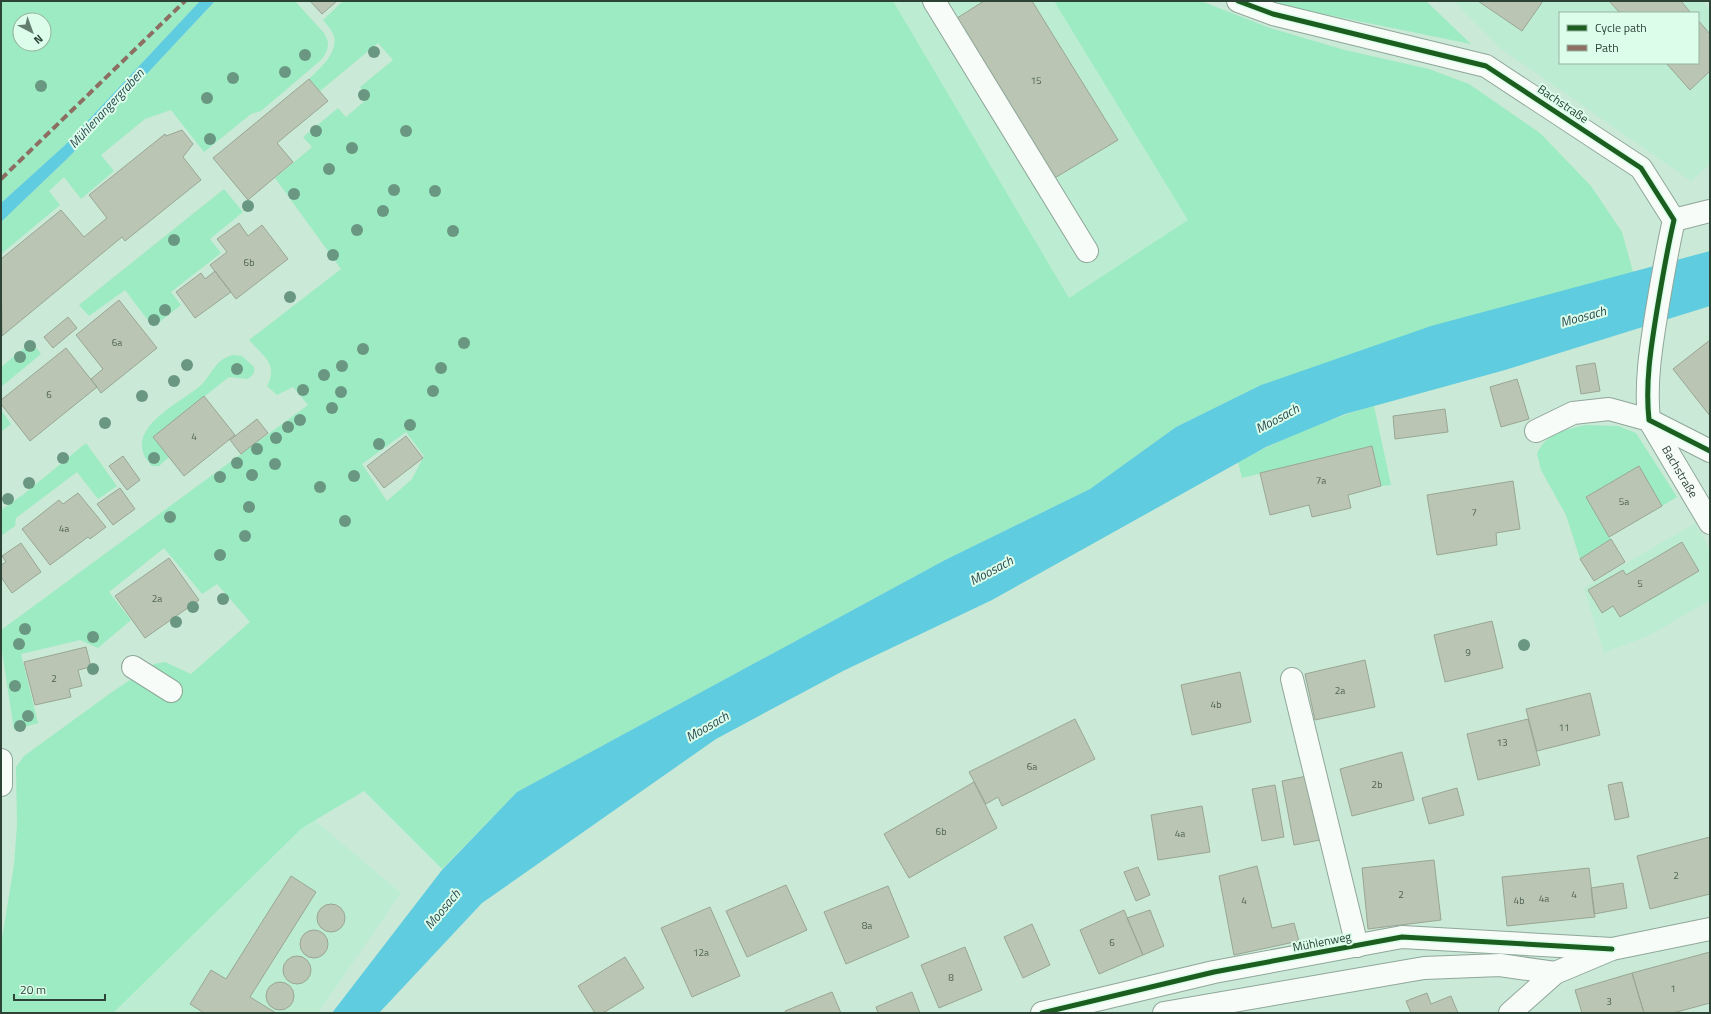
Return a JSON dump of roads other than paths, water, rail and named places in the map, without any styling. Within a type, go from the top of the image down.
[{"type":"street","points":[[934,1],[1087,251]]},
{"type":"street","name":"Bachstraße","points":[[1238,1],[1273,14],[1486,66],[1641,168],[1674,220]]},
{"type":"street","points":[[1649,420],[1646,398],[1649,358],[1667,249],[1674,220],[1710,211]]},
{"type":"street","points":[[1536,431],[1573,413],[1609,409],[1649,420],[1710,451]]},
{"type":"street","name":"Bachstraße","points":[[1649,420],[1710,522]]},
{"type":"street","points":[[133,667],[171,691]]},
{"type":"street","name":"Mühlenweg","points":[[1292,679],[1357,946]]},
{"type":"street","points":[[1,760],[1,785]]},
{"type":"street","points":[[1510,1013],[1555,973],[1612,949],[1710,930]]},
{"type":"street","name":"Mühlenweg","points":[[1042,1013],[1214,972],[1402,937],[1612,949]]},
{"type":"street","points":[[1164,1013],[1424,968],[1500,965],[1555,973]]},
{"type":"water","name":"Mühlenangergraben","points":[[200,1],[215,1],[70,156],[1,222],[1,203],[64,146]]},
{"type":"water","name":"Moosach","points":[[1710,251],[1710,306],[1505,370],[1345,414],[1266,447],[992,600],[843,671],[716,739],[482,903],[379,1013],[332,1013],[442,870],[517,792],[945,560],[1090,489],[1176,427],[1261,385],[1431,326]]}]
